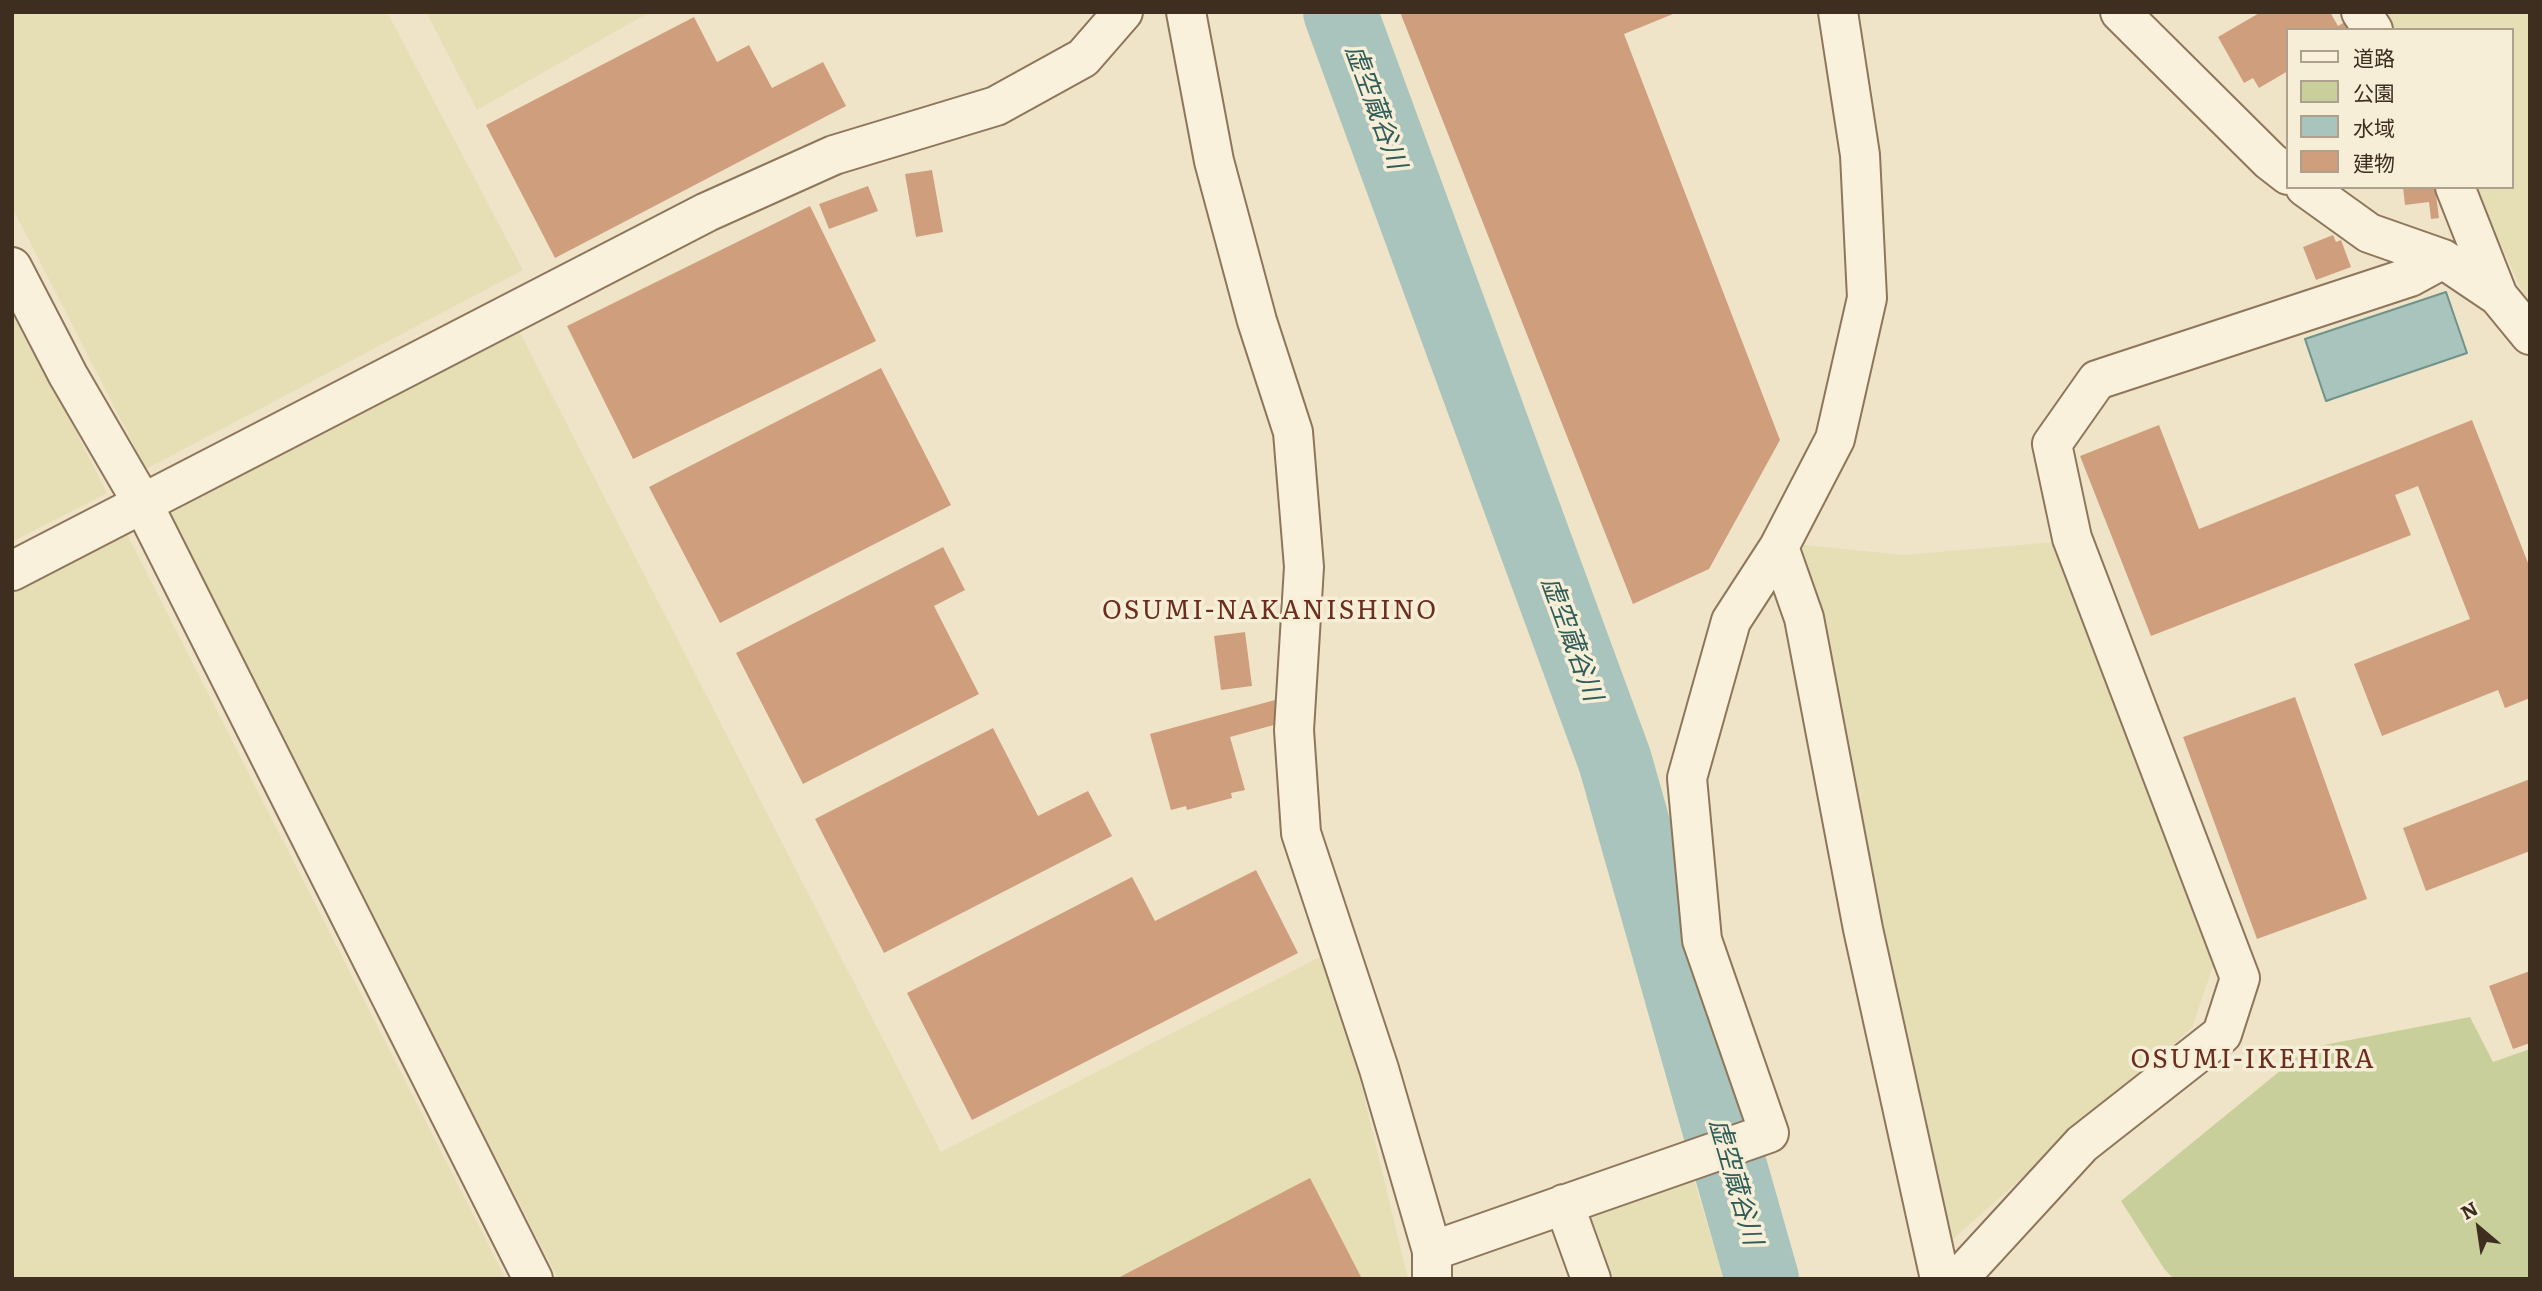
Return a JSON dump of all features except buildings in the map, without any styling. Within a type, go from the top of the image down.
[{"type":"street","points":[[12,571],[707,212],[834,155],[996,106],[1083,58],[1124,12]]},
{"type":"street","points":[[1186,12],[1214,160],[1257,321],[1293,432],[1304,567],[1294,730],[1301,833],[1378,1069],[1432,1265],[1564,1204],[1769,1132],[1702,940],[1687,778],[1731,621],[1779,547],[1835,439],[1867,298],[1860,155],[1838,12]]},
{"type":"street","points":[[2120,12],[2270,161],[2286,173]]},
{"type":"street","points":[[2361,12],[2372,28]]},
{"type":"street","points":[[2308,189],[2369,233],[2443,260],[2498,296],[2530,335]]},
{"type":"street","points":[[2456,189],[2498,296]]},
{"type":"street","points":[[1958,1279],[2082,1144],[2222,1034],[2240,978],[2072,538],[2052,444],[2097,380],[2410,277],[2443,260]]},
{"type":"street","points":[[12,267],[68,375],[143,504],[533,1279]]},
{"type":"street","points":[[1779,547],[1804,618],[1863,929],[1940,1279]]},
{"type":"street","points":[[1564,1204],[1591,1279]]},
{"type":"shaded area","points":[[12,12],[387,12],[523,270],[146,469],[12,207]]},
{"type":"shaded area","points":[[426,12],[650,12],[477,110]]},
{"type":"shaded area","points":[[2374,12],[2530,12],[2530,309],[2476,189],[2514,189],[2514,28],[2384,28]]},
{"type":"shaded area","points":[[12,306],[107,493],[12,542]]},
{"type":"shaded area","points":[[517,327],[941,1152],[1326,954],[1336,980],[1408,1279],[558,1279],[168,515]]},
{"type":"shaded area","points":[[127,534],[506,1279],[12,1279],[12,592]]},
{"type":"shaded area","points":[[2055,542],[2214,963],[2192,1028],[1945,1246],[1793,544],[1904,555]]},
{"type":"shaded area","points":[[1691,1171],[1724,1279],[1610,1279],[1584,1197]]},
{"type":"green space","points":[[2470,1017],[2493,1062],[2530,1049],[2530,1279],[2174,1279],[2165,1270],[2121,1201],[2308,1048]]},
{"type":"water","points":[[2446,292],[2467,353],[2326,401],[2305,339]]},
{"type":"waterway","name":"虚空蔵谷川","points":[[1340,12],[1615,761],[1762,1279]]},
{"type":"district","name":"OSUMI-NAKANISHINO","points":[[1270,611]]},
{"type":"district","name":"OSUMI-IKEHIRA","points":[[2253,1060]]}]
